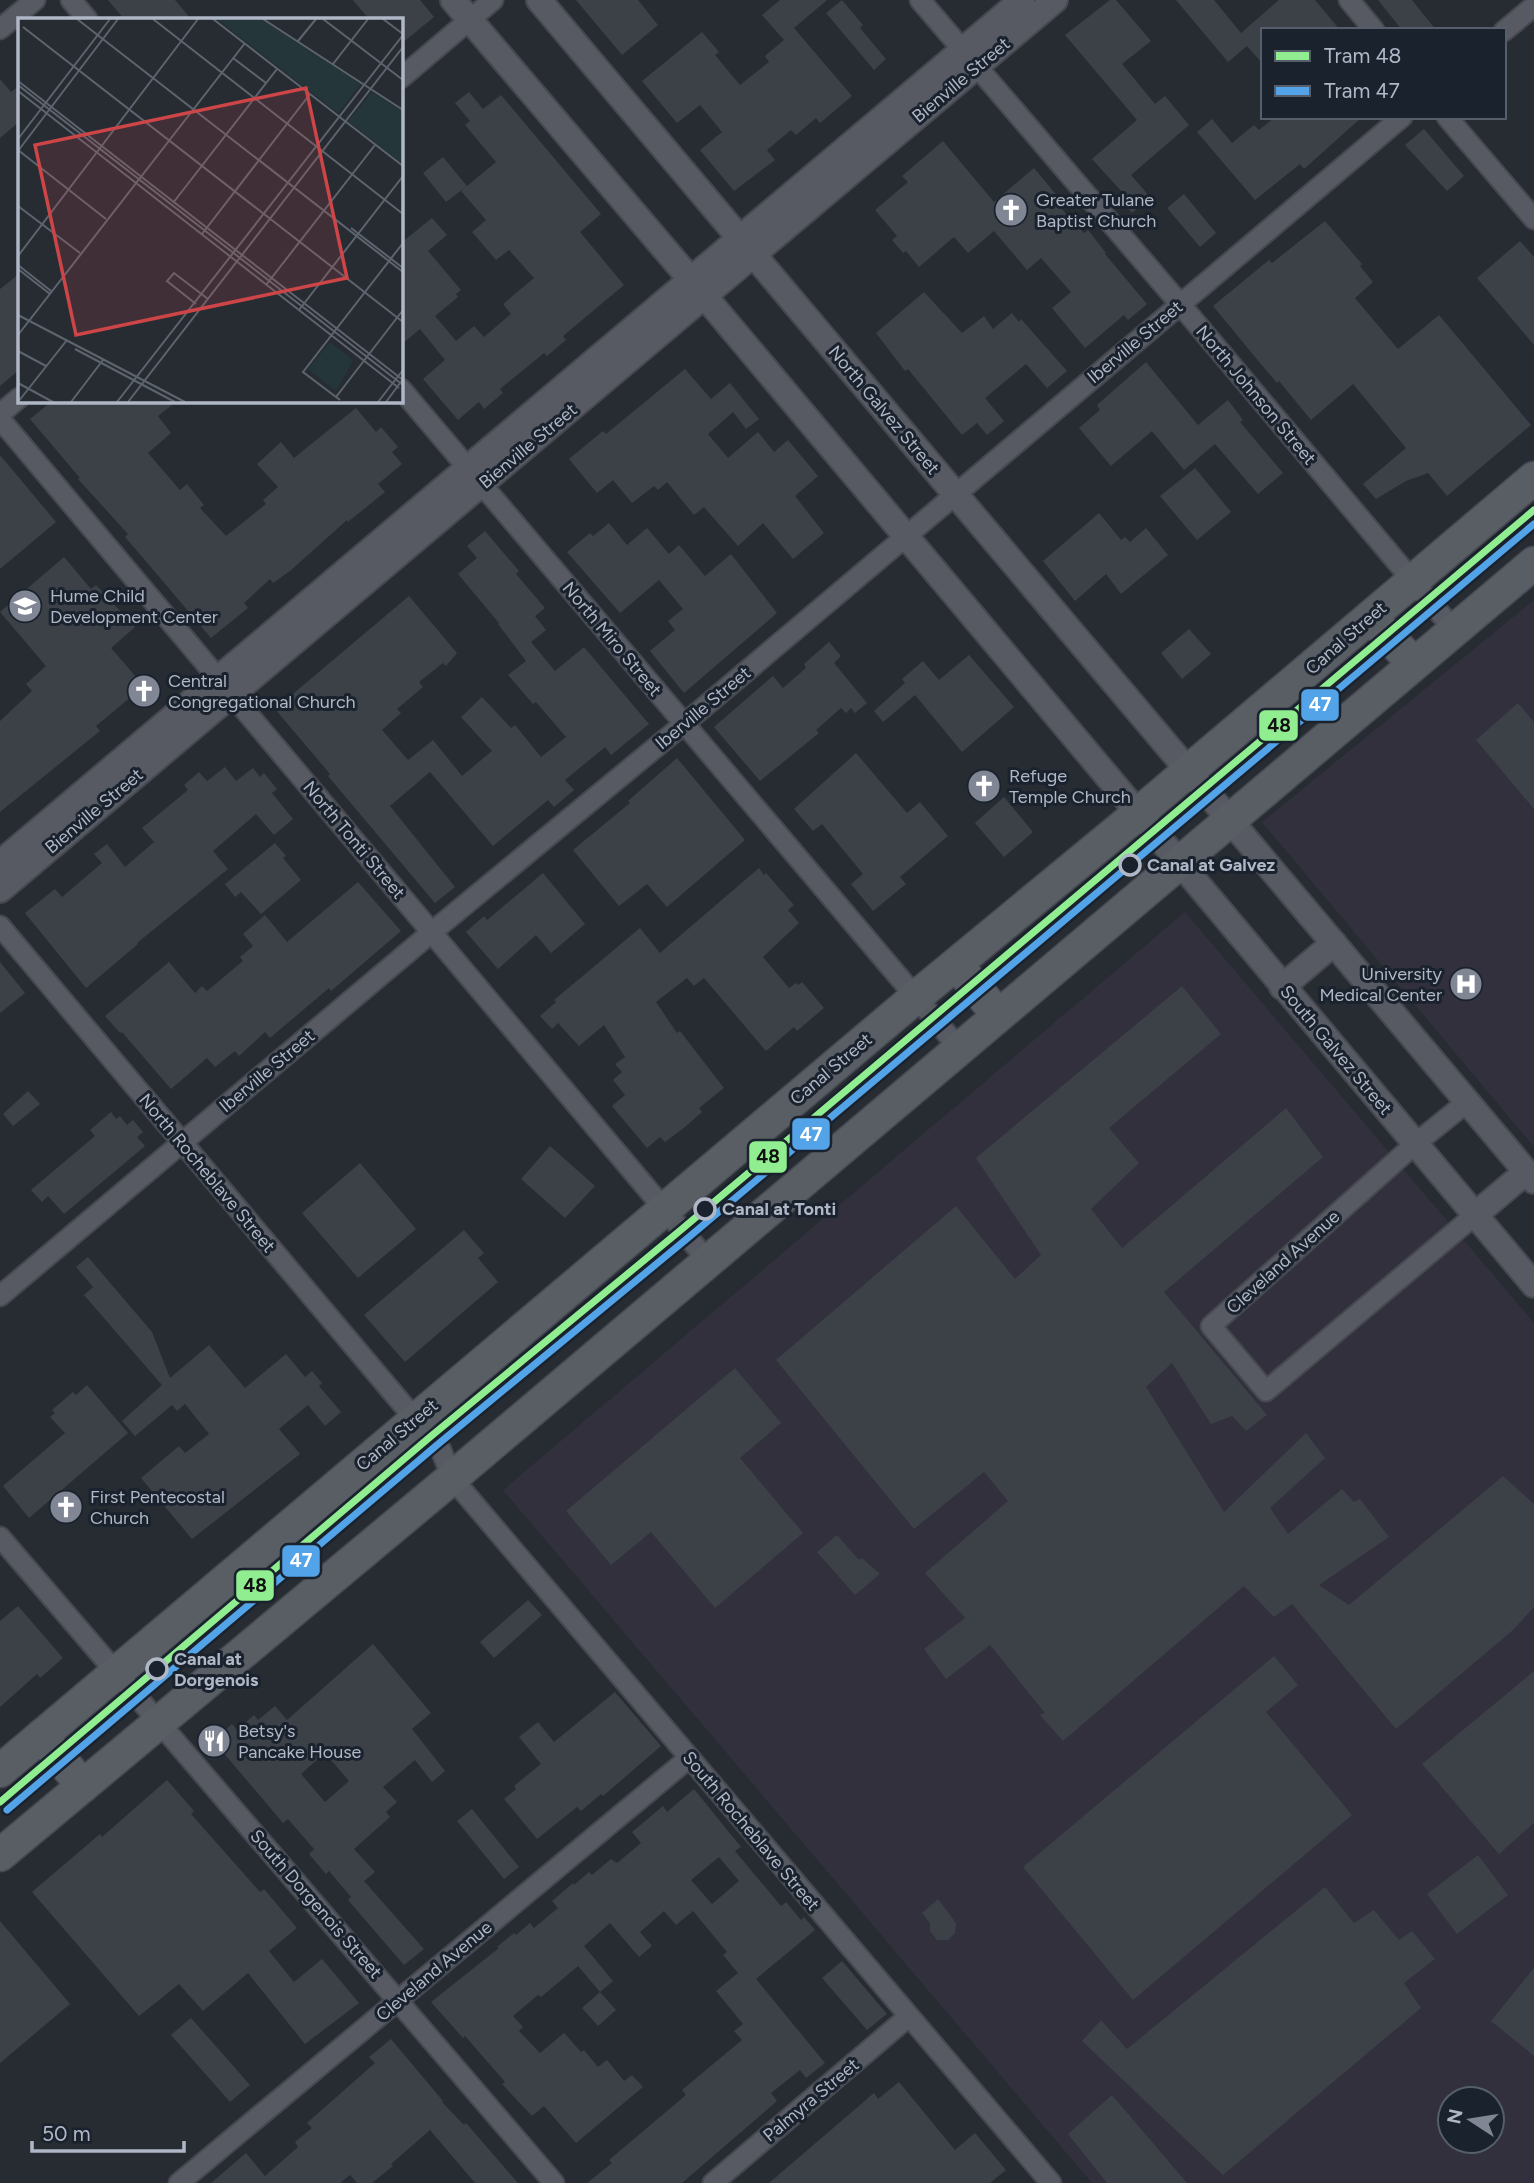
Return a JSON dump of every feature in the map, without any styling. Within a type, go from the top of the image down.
[{"type":"main road","name":"Canal Street","points":[[0,1771],[916,997],[1190,771],[1534,478]]},
{"type":"main road","points":[[0,1855],[452,1478],[1534,563]]},
{"type":"main road","points":[[1370,617],[1414,664]]},
{"type":"main road","points":[[956,964],[998,1015]]},
{"type":"main road","points":[[41,1736],[83,1786]]},
{"type":"street","points":[[0,29],[35,0]]},
{"type":"street","points":[[71,0],[86,18]]},
{"type":"street","points":[[453,0],[1139,813]]},
{"type":"street","points":[[402,77],[493,0]]},
{"type":"street","name":"North Galvez Street","points":[[539,0],[1230,820]]},
{"type":"street","name":"North Johnson Street","points":[[920,0],[1454,631]]},
{"type":"street","name":"Bienville Street","points":[[970,59],[1022,0]]},
{"type":"street","name":"Bienville Street","points":[[0,863],[225,687],[970,59],[1055,0]]},
{"type":"street","points":[[1349,0],[1372,28]]},
{"type":"street","points":[[1506,29],[1534,6]]},
{"type":"street","name":"Iberville Street","points":[[0,1296],[684,724],[1400,119]]},
{"type":"street","points":[[1449,119],[1534,219]]},
{"type":"street","name":"North Miro Street","points":[[402,390],[959,1048]]},
{"type":"street","points":[[0,416],[18,399]]},
{"type":"street","name":"North Tonti Street","points":[[0,416],[708,1261]]},
{"type":"street","name":"Bienville Street","points":[[0,890],[225,687]]},
{"type":"street","name":"South Galvez Street","points":[[1139,813],[1534,1285]]},
{"type":"street","points":[[1230,820],[1530,1177],[1475,1215]]},
{"type":"street","name":"North Rocheblave Street","points":[[0,926],[441,1450],[452,1478]]},
{"type":"street","points":[[1282,987],[1334,943]]},
{"type":"street","name":"Cleveland Avenue","points":[[1467,1102],[1415,1144],[1211,1326],[1266,1391],[1475,1215]]},
{"type":"street","name":"South Rocheblave Street","points":[[452,1478],[1051,2183]]},
{"type":"street","name":"South Dorgenois Street","points":[[0,1537],[554,2183]]},
{"type":"street","name":"Cleveland Avenue","points":[[179,2183],[688,1758]]},
{"type":"street","name":"Palmyra Street","points":[[713,2183],[908,2017]]},
{"type":"shaded area","name":"University Medical Center","points":[[1534,600],[1534,1147],[1262,822]]},
{"type":"shaded area","points":[[1185,912],[1534,1323],[1534,2183],[1092,2183],[503,1490]]},
{"type":"building","points":[[108,0],[175,0],[190,18],[123,18]]},
{"type":"building","points":[[353,0],[420,0],[434,17],[402,43],[402,18],[368,18]]},
{"type":"building","points":[[576,0],[638,0],[658,25],[622,55]]},
{"type":"building","points":[[780,0],[827,0],[794,28],[852,96],[820,123],[816,118],[796,135],[791,130],[767,150],[775,160],[734,191],[700,150],[722,132],[700,105],[677,123],[642,81],[702,32],[719,52],[715,55],[740,85],[769,62],[765,56],[784,40],[762,15]]},
{"type":"building","points":[[842,0],[863,25],[860,28],[886,59],[874,70],[826,13]]},
{"type":"building","points":[[1110,0],[1116,0],[1151,41],[1122,64],[1155,104],[1165,96],[1189,125],[1131,175],[1150,197],[1132,213],[1117,196],[1122,192],[1092,159],[1137,120],[1065,35]]},
{"type":"building","points":[[1176,0],[1214,0],[1241,33],[1279,0],[1315,0],[1338,28],[1261,28],[1261,62],[1247,46],[1228,62]]},
{"type":"building","points":[[1378,0],[1412,0],[1434,28],[1400,28]]},
{"type":"building","points":[[0,79],[11,92],[18,87],[18,123],[0,138]]},
{"type":"building","points":[[469,92],[483,109],[501,95],[601,214],[580,232],[624,285],[563,336],[566,340],[547,356],[544,353],[500,389],[503,393],[484,409],[479,402],[458,420],[423,379],[445,360],[420,329],[402,344],[402,242],[432,218],[447,235],[428,251],[461,290],[456,294],[458,297],[435,316],[456,341],[474,326],[484,337],[511,314],[503,304],[534,278],[509,250],[496,260],[472,232],[486,220],[461,191],[496,162],[465,125],[470,121],[455,103]]},
{"type":"building","points":[[1212,119],[1232,143],[1254,125],[1259,130],[1273,119],[1360,119],[1304,169],[1300,164],[1255,200],[1197,132]]},
{"type":"building","points":[[1424,129],[1464,176],[1447,191],[1405,145]]},
{"type":"building","points":[[943,141],[994,202],[1034,168],[1064,204],[1060,207],[1084,233],[1088,230],[1147,304],[1128,320],[1124,315],[1085,348],[1052,308],[1071,292],[1041,258],[1027,270],[994,231],[968,253],[954,237],[919,267],[906,251],[903,253],[892,240],[897,236],[875,210],[908,182],[902,176]]},
{"type":"building","points":[[443,157],[467,186],[446,202],[423,173]]},
{"type":"building","points":[[1184,194],[1216,233],[1200,247],[1167,208]]},
{"type":"building","points":[[1325,221],[1362,264],[1360,266],[1373,282],[1355,298],[1398,349],[1439,315],[1531,425],[1447,496],[1428,473],[1406,481],[1376,499],[1363,484],[1406,448],[1353,384],[1311,420],[1213,306],[1269,260],[1272,263]]},
{"type":"building","points":[[1520,241],[1534,257],[1534,345],[1477,278]]},
{"type":"building","points":[[18,275],[18,371],[0,386],[0,289]]},
{"type":"building","points":[[924,292],[962,333],[984,316],[993,329],[1012,313],[1019,322],[1021,319],[1067,371],[1047,388],[1026,364],[985,398],[1004,421],[987,435],[977,423],[962,435],[908,369],[905,371],[876,333]]},
{"type":"building","points":[[1146,362],[1198,425],[1228,400],[1243,420],[1240,422],[1283,473],[1258,494],[1215,444],[1184,470],[1152,431],[1111,466],[1079,428],[1100,410],[1097,405]]},
{"type":"building","points":[[685,369],[711,399],[730,383],[759,419],[746,429],[733,412],[708,434],[728,458],[758,432],[774,452],[788,440],[818,476],[795,496],[824,533],[793,559],[763,523],[738,546],[704,507],[694,515],[667,482],[658,490],[654,486],[632,503],[613,480],[597,493],[569,459],[603,431],[606,434]]},
{"type":"building","points":[[51,402],[176,402],[158,416],[171,433],[148,453],[180,490],[187,484],[204,505],[200,508],[226,536],[266,504],[263,500],[278,487],[257,464],[281,442],[294,458],[356,408],[376,432],[381,427],[398,447],[392,452],[402,464],[378,484],[385,492],[348,522],[347,520],[290,571],[273,583],[270,579],[244,603],[248,608],[211,638],[125,537],[128,534],[78,479],[80,478],[30,419]]},
{"type":"building","points":[[0,455],[56,522],[0,569]]},
{"type":"building","points":[[1195,468],[1231,512],[1197,540],[1160,496]]},
{"type":"building","points":[[1099,513],[1121,540],[1125,537],[1130,542],[1146,528],[1168,555],[1121,594],[1106,574],[1075,601],[1043,561]]},
{"type":"building","points":[[609,523],[627,545],[647,528],[669,554],[679,545],[705,576],[731,554],[777,613],[684,693],[650,651],[675,630],[668,621],[683,609],[659,580],[620,613],[567,552],[590,533],[593,536]]},
{"type":"building","points":[[485,531],[519,571],[516,574],[545,608],[535,616],[546,630],[531,642],[555,671],[584,647],[649,724],[611,755],[605,747],[565,780],[574,790],[554,807],[548,800],[493,846],[430,772],[390,806],[455,887],[435,903],[275,709],[409,596],[457,653],[446,666],[443,663],[419,682],[423,687],[397,709],[401,713],[382,730],[408,760],[433,740],[462,776],[492,751],[461,717],[482,697],[511,728],[515,725],[541,757],[566,737],[508,675],[526,661],[499,623],[458,574],[477,558],[467,546]]},
{"type":"building","points":[[64,557],[91,589],[96,585],[135,627],[111,648],[144,686],[96,726],[100,731],[0,812],[0,721],[32,691],[26,684],[46,666],[0,612]]},
{"type":"building","points":[[1189,629],[1211,654],[1182,679],[1161,653]]},
{"type":"building","points":[[829,642],[841,656],[834,663],[867,703],[855,713],[851,708],[846,713],[841,708],[816,730],[819,733],[760,781],[714,727],[773,676],[783,688],[806,668],[804,664]]},
{"type":"building","points":[[969,655],[1014,707],[962,752],[915,695],[883,722],[874,711],[905,683],[902,679],[923,661],[939,680]]},
{"type":"building","points":[[1518,703],[1534,722],[1534,809],[1476,740]]},
{"type":"building","points":[[856,753],[907,813],[920,802],[948,836],[900,877],[906,884],[873,911],[851,884],[863,874],[822,824],[813,831],[794,809]]},
{"type":"building","points":[[677,758],[745,840],[667,907],[647,884],[619,906],[573,850],[630,803],[628,801]]},
{"type":"building","points":[[225,767],[236,781],[253,768],[260,777],[264,773],[277,789],[272,793],[293,819],[274,835],[256,814],[213,851],[228,869],[86,988],[25,913],[55,889],[62,897],[102,863],[94,854],[107,844],[125,867],[154,842],[142,828],[188,790],[184,785],[199,772],[207,781]]},
{"type":"building","points":[[1004,797],[1033,832],[1004,857],[975,823]]},
{"type":"building","points":[[275,843],[301,880],[261,914],[241,892],[235,897],[225,884]]},
{"type":"building","points":[[759,868],[794,905],[788,910],[799,923],[763,957],[789,988],[802,982],[824,1008],[797,1031],[794,1027],[766,1051],[704,978],[694,986],[687,978],[656,1002],[677,1033],[680,1031],[724,1088],[699,1108],[702,1112],[685,1127],[665,1142],[660,1137],[647,1148],[612,1106],[625,1095],[613,1080],[622,1072],[615,1064],[625,1057],[604,1025],[579,1046],[558,1023],[552,1029],[540,1016],[556,1002],[554,1000],[640,928],[660,953]]},
{"type":"building","points":[[543,873],[585,924],[551,953],[536,935],[498,969],[466,932],[484,916],[487,920]]},
{"type":"building","points":[[358,882],[401,931],[331,991],[329,988],[270,1038],[265,1032],[239,1056],[235,1051],[215,1067],[207,1058],[171,1089],[105,1016],[169,962],[195,993],[202,986],[207,991],[243,961],[240,957],[253,946],[243,934],[265,915],[287,942]]},
{"type":"building","points":[[0,962],[25,993],[0,1013]]},
{"type":"building","points":[[1182,986],[1221,1034],[1109,1128],[1139,1163],[1091,1209],[1122,1248],[1286,1108],[1323,1157],[1164,1292],[1267,1415],[1246,1431],[1232,1416],[1211,1424],[1172,1363],[1146,1387],[1224,1512],[1306,1433],[1325,1458],[1270,1508],[1288,1534],[1342,1489],[1354,1502],[1360,1499],[1389,1537],[1319,1585],[1349,1605],[1503,1476],[1534,1504],[1534,1607],[1513,1630],[1396,1729],[1292,1604],[1274,1617],[1244,1586],[1063,1741],[1040,1715],[1045,1713],[990,1645],[946,1679],[924,1649],[965,1618],[925,1573],[1008,1501],[984,1472],[914,1529],[776,1360],[956,1206],[1015,1279],[1041,1255],[976,1158]]},
{"type":"building","points":[[28,1091],[40,1104],[13,1126],[3,1114]]},
{"type":"building","points":[[111,1112],[116,1119],[120,1116],[127,1125],[133,1120],[143,1132],[137,1137],[145,1146],[64,1214],[48,1196],[42,1202],[31,1190],[95,1136],[90,1130]]},
{"type":"building","points":[[550,1146],[595,1186],[565,1218],[521,1179]]},
{"type":"building","points":[[360,1163],[416,1229],[358,1278],[302,1213]]},
{"type":"building","points":[[464,1230],[484,1253],[478,1258],[498,1282],[405,1362],[364,1315]]},
{"type":"building","points":[[88,1257],[152,1332],[170,1378],[209,1345],[245,1388],[286,1354],[305,1377],[312,1371],[322,1383],[319,1386],[341,1412],[325,1426],[308,1405],[279,1429],[300,1454],[192,1539],[141,1478],[179,1446],[185,1453],[209,1434],[185,1404],[177,1411],[172,1405],[135,1436],[122,1421],[162,1385],[84,1295],[93,1287],[76,1267]]},
{"type":"building","points":[[735,1368],[781,1423],[740,1458],[803,1533],[715,1608],[651,1532],[611,1565],[566,1511]]},
{"type":"building","points":[[87,1385],[128,1433],[29,1518],[3,1486],[65,1433],[50,1417],[55,1413],[52,1410],[73,1392],[76,1395]]},
{"type":"building","points":[[837,1535],[859,1560],[862,1558],[880,1574],[855,1595],[817,1552]]},
{"type":"building","points":[[528,1600],[542,1615],[494,1658],[480,1642]]},
{"type":"building","points":[[18,1606],[63,1658],[40,1678],[37,1674],[0,1707],[0,1621]]},
{"type":"building","points":[[373,1644],[431,1713],[412,1729],[445,1771],[432,1782],[415,1760],[383,1787],[397,1802],[386,1812],[390,1817],[354,1849],[375,1872],[364,1881],[424,1949],[404,1965],[348,1900],[351,1897],[329,1871],[326,1874],[309,1854],[314,1849],[288,1819],[283,1823],[216,1744],[217,1737],[232,1724],[237,1730],[254,1715],[258,1720],[275,1706],[287,1720]],"holes":[[[325,1753],[349,1781],[325,1802],[301,1774]]]},
{"type":"building","points":[[1274,1656],[1298,1685],[1266,1712],[1352,1815],[1133,2000],[1023,1867]]},
{"type":"building","points":[[1534,1671],[1534,1823],[1499,1854],[1422,1764]]},
{"type":"building","points":[[615,1692],[661,1746],[603,1796],[601,1794],[581,1811],[577,1807],[537,1839],[504,1799],[516,1789],[514,1786],[541,1764],[519,1737],[538,1722],[554,1742]]},
{"type":"building","points":[[167,1780],[194,1811],[191,1814],[260,1892],[264,1889],[297,1928],[269,1951],[294,1982],[322,1959],[359,2003],[305,2044],[248,1973],[203,2011],[179,1984],[139,2016],[32,1892],[100,1834],[102,1837]]},
{"type":"building","points":[[694,1789],[741,1847],[735,1851],[781,1906],[786,1902],[801,1920],[804,1917],[815,1930],[756,1979],[825,2063],[806,2078],[800,2070],[771,2093],[777,2101],[682,2183],[587,2183],[612,2163],[609,2160],[686,2095],[682,2090],[742,2040],[734,2031],[743,2024],[716,1991],[738,1973],[723,1955],[727,1952],[693,1911],[676,1925],[664,1911],[640,1932],[652,1946],[639,1957],[610,1923],[584,1946],[613,1981],[600,1992],[578,1966],[513,2016],[523,2027],[519,2031],[540,2053],[564,2033],[581,2052],[584,2050],[598,2067],[607,2060],[624,2081],[632,2075],[643,2087],[576,2143],[544,2106],[532,2116],[502,2084],[505,2082],[465,2036],[463,2038],[431,2002],[514,1933],[516,1935],[530,1923],[534,1928],[558,1908],[552,1901],[573,1883],[574,1885],[589,1872],[592,1875],[611,1859],[617,1863],[641,1843],[632,1832],[663,1806],[667,1812]],"holes":[[[719,1857],[739,1881],[712,1904],[691,1880]]]},
{"type":"building","points":[[472,1809],[519,1867],[504,1879],[457,1821]]},
{"type":"building","points":[[1478,1855],[1508,1895],[1457,1934],[1427,1894]]},
{"type":"building","points":[[1325,1887],[1354,1923],[1374,1910],[1399,1940],[1412,1931],[1435,1959],[1404,1983],[1421,2008],[1223,2175],[1082,2041],[1101,2020],[1127,2049]]},
{"type":"building","points":[[938,1899],[956,1923],[955,1933],[948,1940],[937,1940],[930,1931],[930,1923],[922,1913]]},
{"type":"building","points":[[0,1921],[70,2004],[0,2063]]},
{"type":"building","points":[[842,1961],[887,2014],[867,2030],[822,1978]]},
{"type":"building","points":[[1534,1968],[1534,2056],[1491,2021]]},
{"type":"building","points":[[600,1992],[616,2010],[598,2026],[582,2008]]},
{"type":"building","points":[[191,2018],[250,2085],[230,2102],[171,2035]]},
{"type":"building","points":[[391,2039],[442,2102],[464,2125],[466,2123],[518,2183],[475,2183],[430,2130],[372,2183],[357,2183],[350,2175],[340,2183],[211,2183],[246,2153],[265,2176],[298,2147],[295,2142],[312,2128],[307,2123],[375,2063],[369,2057]]},
{"type":"building","points":[[899,2082],[955,2150],[975,2133],[1006,2170],[990,2183],[769,2183],[874,2093],[878,2099]]},
{"type":"building","points":[[1112,2095],[1187,2183],[1107,2183],[1068,2134]]},
{"type":"tram line","name":"48","points":[[0,1802],[430,1437],[682,1229],[1534,510]]},
{"type":"tram line","name":"47","points":[[7,1810],[437,1445],[689,1237],[1534,524]]},
{"type":"place","name":"Greater Tulane Baptist Church","points":[[1011,210]]},
{"type":"place","name":"Hume Child Development Center","points":[[25,606]]},
{"type":"place","name":"Central Congregational Church","points":[[144,691]]},
{"type":"place","name":"Refuge Temple Church","points":[[984,786]]},
{"type":"place","name":"Canal at Galvez","points":[[1130,865]]},
{"type":"place","name":"University Medical Center","points":[[1466,984]]},
{"type":"place","name":"Canal at Tonti","points":[[705,1209]]},
{"type":"place","name":"First Pentecostal Church","points":[[66,1507]]},
{"type":"place","name":"Canal at Dorgenois","points":[[157,1669]]},
{"type":"place","name":"Betsy's Pancake House","points":[[214,1741]]}]
